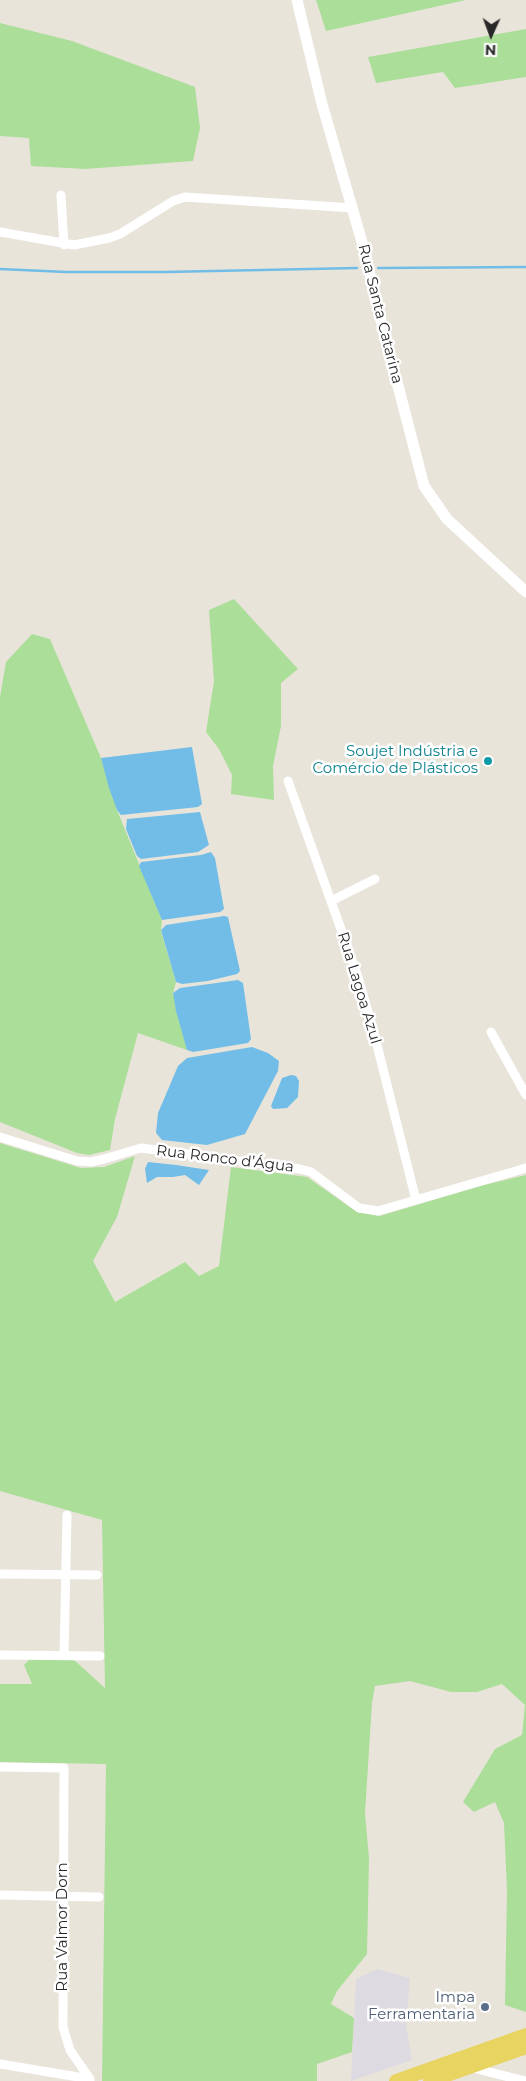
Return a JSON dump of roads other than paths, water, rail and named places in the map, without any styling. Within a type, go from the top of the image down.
[{"type":"main road","points":[[396,2081],[526,2035]]},
{"type":"main road","points":[[430,2081],[526,2047]]},
{"type":"street","name":"Rua Santa Catarina","points":[[297,0],[322,104],[353,208],[424,486],[447,519],[526,592]]},
{"type":"street","points":[[61,195],[64,245]]},
{"type":"street","points":[[0,232],[64,245],[83,244],[120,234],[173,201],[185,197],[353,208]]},
{"type":"street","name":"Rua Lagoa Azul","points":[[288,781],[357,974],[371,1020],[416,1200]]},
{"type":"street","points":[[331,901],[375,879]]},
{"type":"street","points":[[491,1032],[526,1095]]},
{"type":"street","name":"Rua Ronco d’Água","points":[[0,1137],[77,1161],[92,1162],[141,1148],[300,1169],[311,1172],[359,1208],[369,1211],[378,1211],[526,1168]]},
{"type":"street","points":[[64,1656],[67,1515]]},
{"type":"street","points":[[0,1574],[97,1575]]},
{"type":"street","points":[[0,1655],[100,1656]]},
{"type":"street","name":"Rua Valmor Dorn","points":[[0,1767],[64,1768],[64,2035],[70,2050],[90,2080]]},
{"type":"street","points":[[0,1895],[99,1896]]},
{"type":"street","points":[[0,2064],[90,2080]]},
{"type":"street","points":[[469,2067],[525,2081]]},
{"type":"water","points":[[192,747],[202,804],[198,807],[121,815],[117,810],[109,788],[101,758]]},
{"type":"water","points":[[200,812],[209,845],[198,852],[141,859],[137,856],[126,829],[127,819]]},
{"type":"water","points":[[211,852],[215,858],[224,909],[220,912],[162,920],[139,866],[141,862],[201,855]]},
{"type":"water","points":[[224,916],[228,917],[240,971],[237,974],[208,981],[182,984],[176,982],[161,930],[166,925]]},
{"type":"water","points":[[238,980],[243,983],[251,1039],[248,1043],[193,1052],[187,1050],[173,993],[180,988]]},
{"type":"water","points":[[252,1047],[268,1053],[279,1061],[278,1071],[245,1134],[207,1145],[162,1140],[156,1133],[158,1113],[178,1066],[187,1058]]},
{"type":"water","points":[[291,1075],[296,1076],[299,1081],[298,1097],[287,1108],[273,1109],[271,1106],[282,1078]]},
{"type":"water","points":[[148,1162],[209,1170],[199,1185],[185,1175],[157,1177],[147,1183],[145,1169]]},
{"type":"waterway","points":[[378,268],[526,267]]},
{"type":"waterway","points":[[0,269],[66,272],[166,272],[357,268]]},
{"type":"place","name":"Soujet Indústria e Comércio de Plásticos","points":[[488,761]]},
{"type":"place","name":"Impa Ferramentaria","points":[[485,2007]]}]
